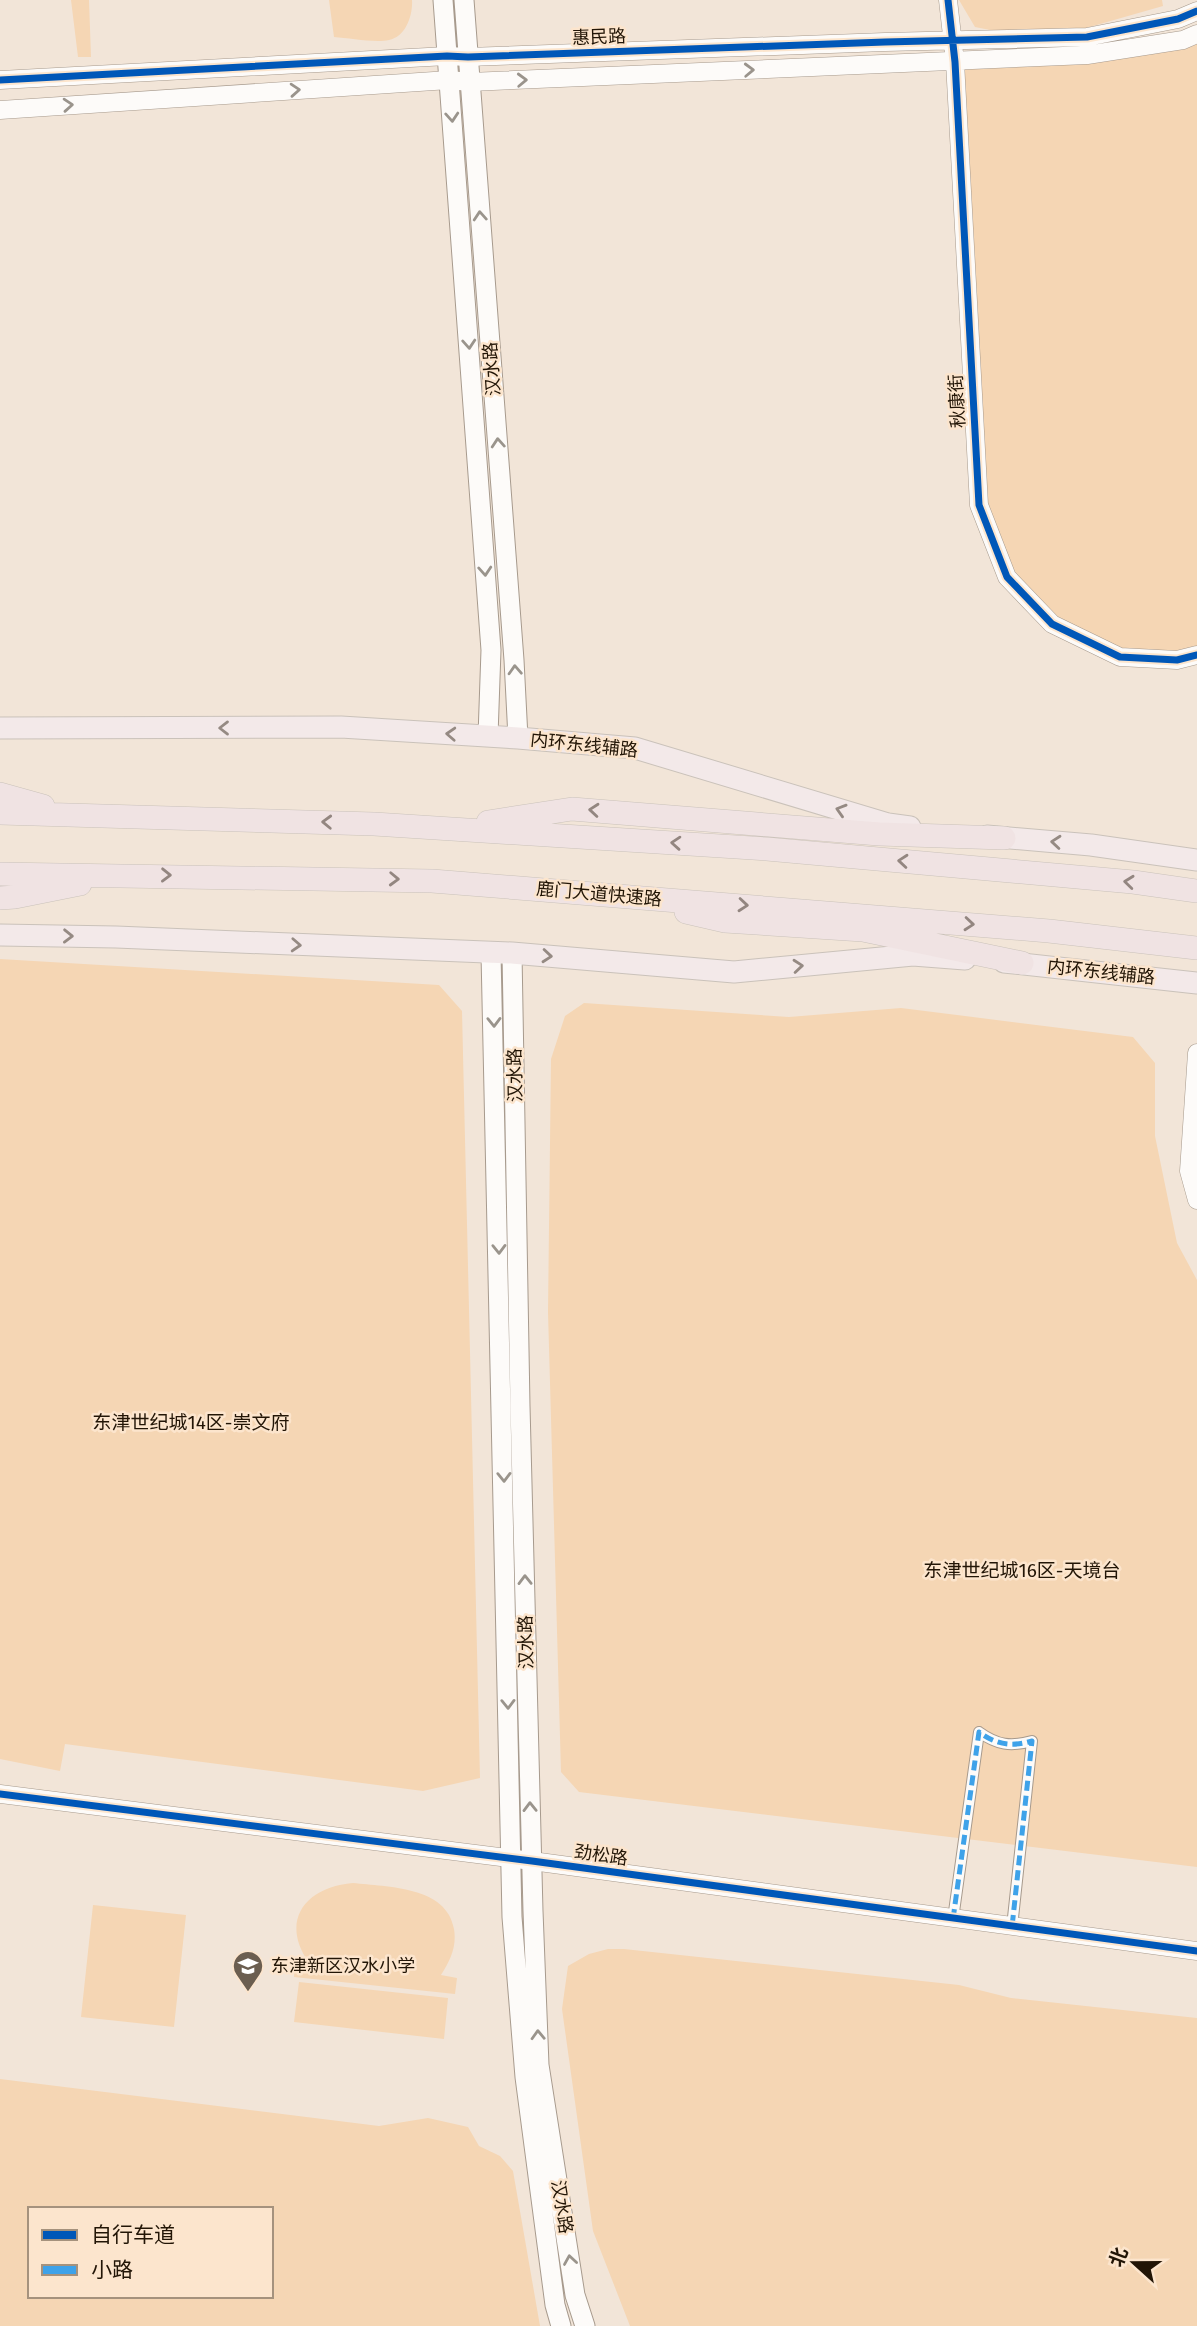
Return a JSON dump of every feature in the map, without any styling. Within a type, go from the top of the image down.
[{"type":"highway","points":[[0,794],[70,814]]},
{"type":"highway","points":[[445,828],[572,809],[879,834],[1004,838]]},
{"type":"highway","points":[[0,813],[445,828],[780,850],[1133,882],[1197,891]]},
{"type":"highway","name":"鹿门大道快速路","points":[[0,874],[432,881],[1049,931],[1197,948]]},
{"type":"highway","points":[[0,898],[128,875]]},
{"type":"highway","points":[[615,895],[725,921],[863,930],[1022,963]]},
{"type":"main road","name":"汉水路","points":[[443,0],[491,650],[488,736]]},
{"type":"main road","name":"汉水路","points":[[464,0],[518,738]]},
{"type":"main road","name":"内环东线辅路","points":[[0,728],[341,727],[635,748],[888,824],[1091,845],[1197,860]]},
{"type":"main road","name":"内环东线辅路","points":[[0,935],[126,937],[502,953],[734,972],[913,955],[1022,963],[1197,983]]},
{"type":"main road","name":"汉水路","points":[[502,953],[512,1917],[525,2077],[555,2305],[561,2326]]},
{"type":"main road","name":"汉水路","points":[[502,953],[539,2065],[576,2295],[585,2326]]},
{"type":"street","name":"秋康街","points":[[948,0],[954,62],[979,505],[1007,576],[1052,624],[1119,657],[1177,660],[1197,655]]},
{"type":"street","name":"惠民路","points":[[1,75],[447,56],[1087,37],[1178,19],[1197,11]]},
{"type":"street","points":[[0,110],[449,80],[470,82],[1087,55],[1175,42],[1197,34]]},
{"type":"street","points":[[1197,1053],[1189,1171],[1197,1200]]},
{"type":"street","points":[[953,1919],[979,1732],[1004,1745],[1032,1741],[1012,1927]]},
{"type":"street","name":"劲松路","points":[[0,1794],[532,1861],[1197,1951]]},
{"type":"shaded area","points":[[71,0],[89,0],[91,57],[78,57]]},
{"type":"shaded area","points":[[329,0],[412,0],[412,6],[410,18],[400,35],[389,40],[369,41],[334,37]]},
{"type":"shaded area","points":[[959,0],[1162,0],[1163,6],[1086,28],[995,31],[975,27]]},
{"type":"shaded area","points":[[1197,34],[1197,655],[1120,657],[1052,624],[1007,577],[979,505],[955,62]]},
{"type":"shaded area","points":[[0,959],[439,985],[462,1011],[480,1778],[423,1791],[65,1744],[60,1771],[0,1759]]},
{"type":"shaded area","points":[[584,1003],[789,1017],[901,1008],[1133,1037],[1155,1063],[1155,1136],[1177,1243],[1197,1280],[1197,1867],[579,1792],[561,1772],[548,1312],[551,1059],[565,1016]]},
{"type":"shaded area","points":[[353,1883],[414,1891],[440,1904],[449,1915],[455,1936],[452,1954],[441,1975],[457,1978],[455,1994],[294,1977],[295,1962],[309,1963],[300,1947],[297,1933],[297,1920],[302,1908],[322,1891]]},
{"type":"shaded area","points":[[93,1905],[186,1915],[174,2027],[81,2017]]},
{"type":"shaded area","points":[[608,1949],[959,1985],[1011,1998],[1197,2018],[1197,2326],[630,2326],[593,2231],[562,2009],[568,1966],[589,1954]]},
{"type":"shaded area","points":[[299,1982],[448,1998],[444,2039],[294,2022]]},
{"type":"shaded area","points":[[0,2079],[379,2126],[428,2118],[468,2127],[479,2146],[500,2156],[513,2171],[540,2326],[0,2326]]},
{"type":"marked path","points":[[953,1919],[979,1732],[1004,1744],[1032,1741],[1012,1927]]},
{"type":"cycle path","points":[[948,0],[955,62],[979,505],[1007,577],[1052,624],[1120,657],[1177,660],[1197,655]]},
{"type":"cycle path","points":[[0,80],[447,56],[1087,37],[1178,19],[1197,11]]},
{"type":"cycle path","points":[[0,1794],[532,1861],[1197,1951]]},
{"type":"place","name":"东津新区汉水小学","points":[[248,1993]]},
{"type":"district","name":"东津世纪城14区-崇文府","points":[[191,1422]]},
{"type":"district","name":"东津世纪城16区-天境台","points":[[1022,1570]]}]
